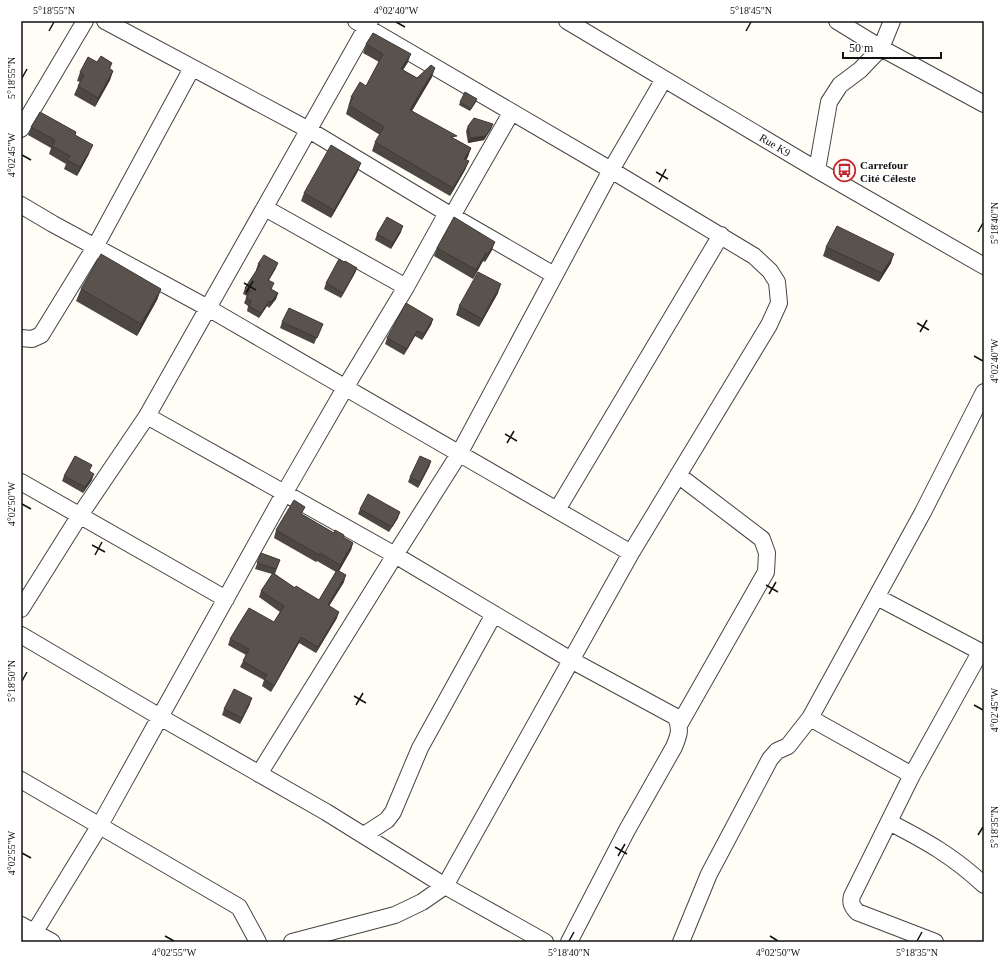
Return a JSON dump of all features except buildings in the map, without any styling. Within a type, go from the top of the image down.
[{"type":"street","points":[[21,129],[85,21]]},
{"type":"street","points":[[105,21],[309,130],[450,215],[554,274]]},
{"type":"street","name":"Rue K9","points":[[567,21],[817,170],[984,266]]},
{"type":"street","points":[[837,21],[881,48],[984,104]]},
{"type":"street","points":[[817,170],[829,102],[840,85],[860,70],[881,48],[892,21]]},
{"type":"street","points":[[21,609],[80,515],[147,416],[309,130],[364,23],[511,113],[721,235],[754,256],[770,271],[777,282],[779,303],[769,325],[631,553],[445,886],[422,902],[395,915],[292,942]]},
{"type":"street","points":[[21,338],[32,339],[41,335],[95,247],[192,68]]},
{"type":"street","points":[[259,774],[459,454],[554,274],[611,170],[664,79]]},
{"type":"street","points":[[22,942],[28,929],[100,825],[285,492],[345,388],[511,113]]},
{"type":"street","points":[[21,205],[208,308],[631,553]]},
{"type":"street","points":[[265,208],[406,287]]},
{"type":"street","points":[[557,510],[721,235]]},
{"type":"street","points":[[681,942],[708,874],[770,759],[778,751],[788,746],[810,718],[923,512],[984,392]]},
{"type":"street","points":[[147,416],[395,555],[571,660],[676,717],[679,725],[679,735],[674,747],[627,830],[569,942]]},
{"type":"street","points":[[678,475],[762,539],[767,553],[766,572],[679,725]]},
{"type":"street","points":[[21,482],[226,599]]},
{"type":"street","points":[[877,597],[984,653]]},
{"type":"street","points":[[364,835],[387,820],[393,812],[420,748],[494,614]]},
{"type":"street","points":[[21,635],[160,718],[364,835],[445,886],[545,942]]},
{"type":"street","points":[[935,942],[857,912],[852,906],[851,901],[852,896],[912,775],[978,656],[984,653]]},
{"type":"street","points":[[810,718],[912,775]]},
{"type":"street","points":[[21,780],[239,907],[258,942]]},
{"type":"street","points":[[889,822],[939,849],[968,870],[984,885]]},
{"type":"street","points":[[28,929],[52,942]]},
{"type":"place","name":"Carrefour Cité Céleste","points":[[844,171]]}]
